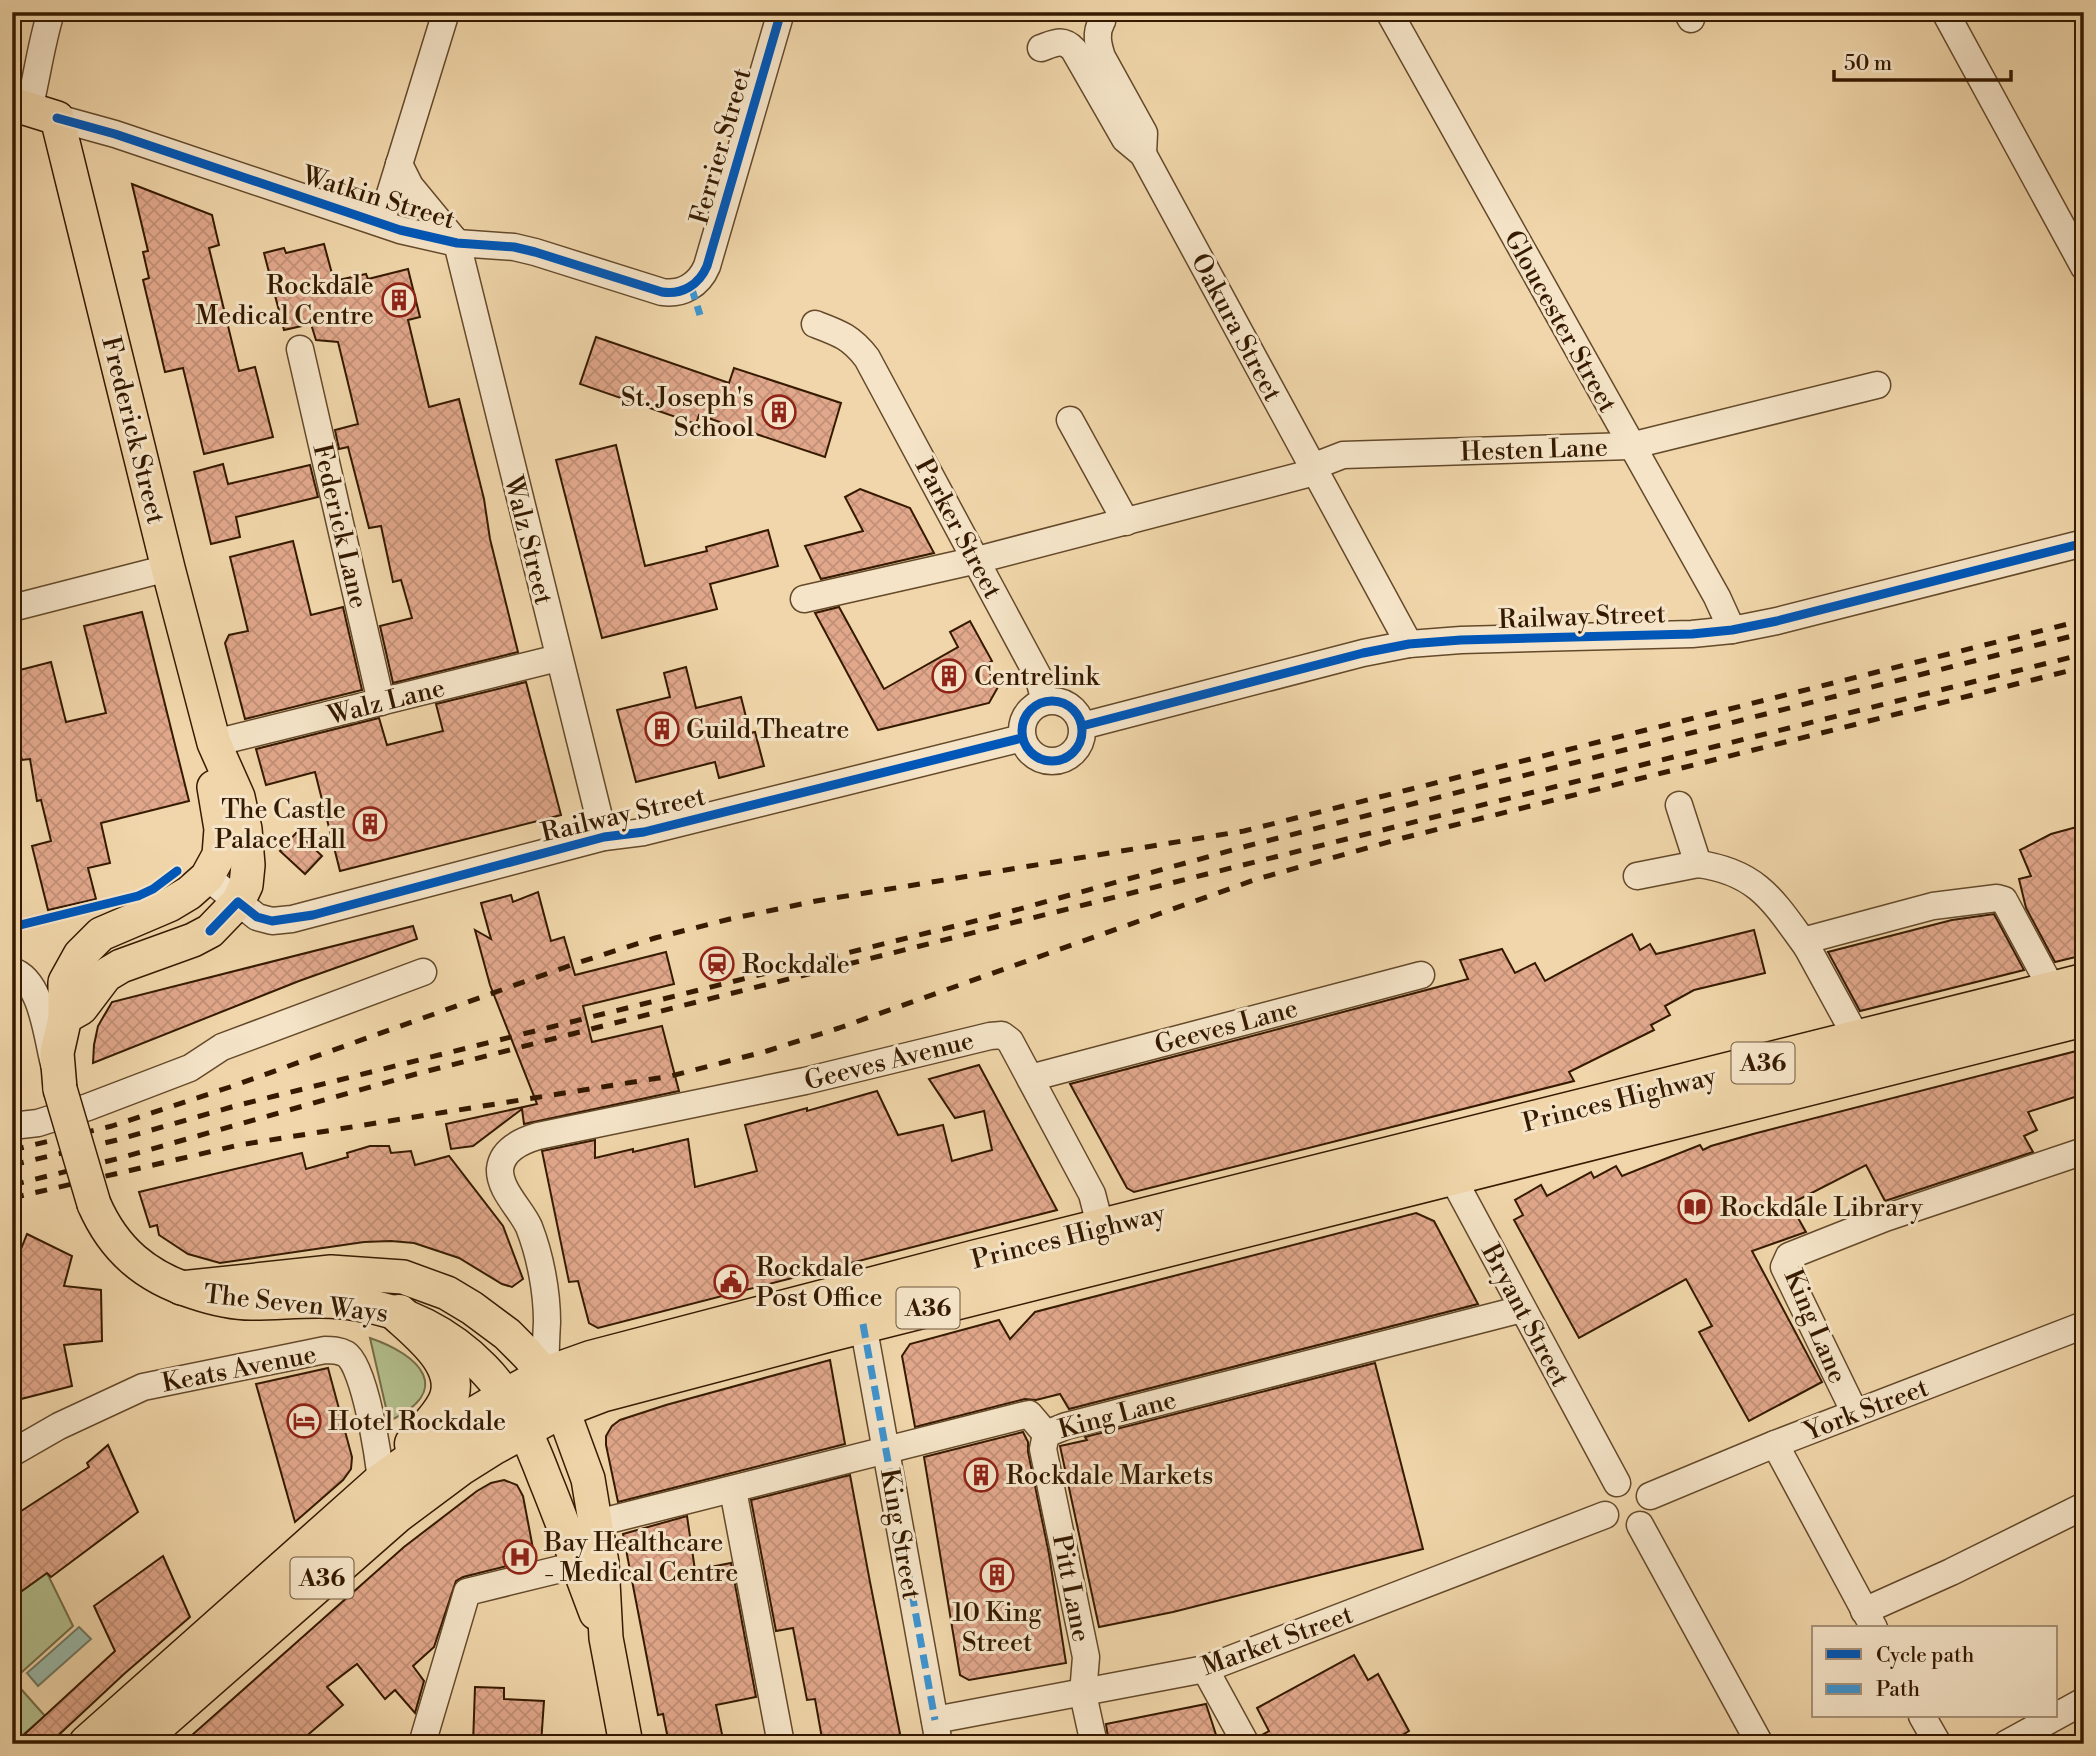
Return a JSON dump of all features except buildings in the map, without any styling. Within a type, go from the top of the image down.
[{"type":"highway","name":"Princes Highway","points":[[554,1392],[613,1389],[863,1324],[1105,1246],[2070,1003]]},
{"type":"highway","name":"Princes Highway","points":[[88,1744],[381,1483],[460,1426],[515,1413],[554,1392],[604,1357],[977,1259],[1105,1246]]},
{"type":"highway","points":[[381,1483],[444,1409],[449,1397],[447,1371],[439,1356],[430,1343],[399,1314]]},
{"type":"highway","name":"Princes Highway","points":[[134,1744],[396,1514],[459,1466],[515,1413]]},
{"type":"main road","name":"Frederick Street","points":[[32,110],[168,568],[214,743],[238,797],[245,829],[247,875],[246,885],[238,902]]},
{"type":"main road","name":"Frederick Street","points":[[207,877],[219,855],[221,829],[214,789],[214,743]]},
{"type":"main road","name":"The Seven Ways","points":[[207,877],[189,893],[169,905],[101,934],[80,955],[65,982],[65,1017],[57,1053],[60,1090],[94,1204],[113,1240],[128,1256],[161,1280],[207,1296],[239,1302],[344,1303],[399,1314],[432,1328],[482,1366],[515,1413],[563,1523],[606,1638]]},
{"type":"main road","points":[[65,1017],[81,1008],[106,975],[135,960],[193,940],[210,931],[238,902]]},
{"type":"main road","name":"The Seven Ways","points":[[181,1288],[331,1272],[403,1277],[447,1293],[508,1334],[554,1392]]},
{"type":"main road","points":[[554,1392],[588,1479],[602,1563],[606,1638],[626,1744]]},
{"type":"street","name":"Frederick Street","points":[[32,110],[42,44],[51,12]]},
{"type":"street","points":[[381,223],[446,12]]},
{"type":"street","name":"Ferrier Street","points":[[691,286],[704,274],[707,266],[781,12]]},
{"type":"street","name":"Gloucester Street","points":[[1389,12],[1717,597],[1732,630]]},
{"type":"street","points":[[1945,12],[2084,267]]},
{"type":"street","points":[[1102,21],[1098,28],[1097,44],[1144,134],[1143,154]]},
{"type":"street","name":"Oakura Street","points":[[1041,48],[1059,41],[1065,42],[1074,50],[1125,139],[1143,154],[1409,643]]},
{"type":"street","name":"Watkin Street","points":[[32,110],[115,134],[429,238],[514,247],[662,292],[676,293],[691,286]]},
{"type":"street","points":[[400,164],[410,186],[457,243]]},
{"type":"street","name":"Walz Street","points":[[457,243],[604,837]]},
{"type":"street","name":"Parker Street","points":[[815,324],[855,342],[867,358],[1038,676],[1045,701]]},
{"type":"street","name":"Federick Lane","points":[[300,349],[381,702]]},
{"type":"street","name":"Hesten Lane","points":[[804,599],[1126,522],[1314,470],[1343,455],[1630,446],[1877,385]]},
{"type":"street","points":[[1070,420],[1126,522]]},
{"type":"street","name":"Railway Street","points":[[1082,726],[1409,643],[1692,634],[1732,630],[2084,543]]},
{"type":"street","points":[[12,608],[168,568]]},
{"type":"street","name":"Walz Lane","points":[[214,743],[558,658]]},
{"type":"street","points":[[1045,701],[1055,701],[1073,709],[1082,726],[1078,746],[1063,759],[1053,762],[1033,755],[1022,738],[1021,729],[1028,711],[1045,701]]},
{"type":"street","name":"Railway Street","points":[[207,877],[257,917],[272,921],[292,919],[604,837],[643,832],[1022,738]]},
{"type":"street","points":[[1679,806],[1698,864]]},
{"type":"street","points":[[1637,876],[1698,864],[1716,866],[1767,892],[1807,947],[1866,1055]]},
{"type":"street","points":[[1807,947],[1810,939],[1933,906],[1997,898],[2004,900],[2070,1003]]},
{"type":"street","points":[[12,971],[24,975],[37,996],[60,1090]]},
{"type":"street","points":[[12,1126],[38,1123],[88,1107],[190,1068],[222,1047],[423,972]]},
{"type":"street","name":"Geeves Lane","points":[[1030,1078],[1421,975]]},
{"type":"street","name":"Geeves Avenue","points":[[554,1392],[545,1298],[537,1255],[528,1224],[502,1182],[500,1173],[504,1157],[510,1149],[526,1139],[804,1081],[997,1035],[1007,1036],[1092,1194],[1105,1246]]},
{"type":"street","name":"King Lane","points":[[1855,1413],[1784,1266],[1788,1256],[1885,1218],[2084,1151]]},
{"type":"street","name":"Bryant Street","points":[[1447,1159],[1522,1309],[1617,1483]]},
{"type":"street","name":"King Lane","points":[[597,1523],[1030,1414],[1046,1434],[1079,1423],[1522,1309]]},
{"type":"street","name":"King Street","points":[[863,1324],[937,1732]]},
{"type":"street","name":"York Street","points":[[1650,1496],[1775,1444],[2084,1325]]},
{"type":"street","name":"Keats Avenue","points":[[12,1453],[58,1426],[143,1387],[324,1350],[336,1350],[345,1354],[358,1371],[378,1449],[381,1483]]},
{"type":"street","name":"Pitt Lane","points":[[1046,1434],[1043,1448],[1086,1657],[1083,1694],[1094,1744]]},
{"type":"street","points":[[1775,1444],[1869,1620],[1951,1572],[2084,1506]]},
{"type":"street","points":[[1633,1481],[1646,1489],[1650,1496],[1650,1513],[1640,1525],[1625,1528],[1610,1521],[1605,1515],[1604,1500],[1611,1487],[1617,1483],[1633,1481]]},
{"type":"street","points":[[733,1490],[781,1744]]},
{"type":"street","name":"Market Street","points":[[937,1732],[1083,1694],[1205,1669],[1605,1515]]},
{"type":"street","points":[[1640,1525],[1760,1744]]},
{"type":"street","points":[[422,1744],[467,1592],[577,1565]]},
{"type":"street","points":[[1205,1669],[1246,1744]]},
{"type":"street","points":[[2058,1715],[2084,1701]]},
{"type":"street","points":[[1923,1718],[1938,1744]]},
{"type":"street","points":[[2006,1744],[2053,1718]]},
{"type":"green space","points":[[370,1338],[403,1354],[423,1374],[425,1386],[421,1397],[409,1409],[389,1421]]},
{"type":"green space","points":[[47,1573],[73,1626],[13,1680],[45,1716],[12,1744],[12,1598]]},
{"type":"shaded area","points":[[79,1627],[91,1639],[38,1686],[27,1673]]},
{"type":"railway","points":[[12,1150],[112,1126],[655,938],[816,901],[1244,831],[2084,620]]},
{"type":"railway","points":[[12,1165],[117,1140],[235,1106],[987,918],[1247,846],[2084,633]]},
{"type":"railway","points":[[12,1185],[120,1158],[416,1074],[677,1007],[2084,654]]},
{"type":"railway","points":[[12,1198],[239,1145],[671,1076],[767,1051],[839,1028],[1257,879],[1403,838],[2084,667]]},
{"type":"marked path","points":[[691,286],[700,315]]},
{"type":"marked path","points":[[863,1324],[935,1720]]},
{"type":"cycle path","points":[[57,118],[115,134],[400,230],[457,243],[514,247],[662,292],[676,292],[695,283],[707,266],[781,12]]},
{"type":"cycle path","points":[[1082,726],[1363,653],[1409,644],[1461,640],[1692,634],[1732,630],[2084,543]]},
{"type":"cycle path","points":[[1046,701],[1058,701],[1077,714],[1082,731],[1080,743],[1069,756],[1058,761],[1046,761],[1027,748],[1022,737],[1022,725],[1035,706],[1046,701]]},
{"type":"cycle path","points":[[210,931],[238,902],[257,917],[272,921],[313,915],[604,837],[644,832],[1022,738]]},
{"type":"cycle path","points":[[12,927],[138,896],[153,889],[177,871]]},
{"type":"place","name":"Rockdale Medical Centre","points":[[399,300]]},
{"type":"place","name":"St. Joseph's School","points":[[779,412]]},
{"type":"place","name":"Centrelink","points":[[949,676]]},
{"type":"place","name":"Guild Theatre","points":[[662,729]]},
{"type":"place","name":"The Castle Palace Hall","points":[[370,824]]},
{"type":"place","name":"Rockdale","points":[[717,964]]},
{"type":"place","name":"Rockdale Library","points":[[1695,1207]]},
{"type":"place","name":"Rockdale Post Office","points":[[731,1282]]},
{"type":"place","name":"Hotel Rockdale","points":[[304,1421]]},
{"type":"place","name":"Rockdale Markets","points":[[981,1475]]},
{"type":"place","name":"Bay Healthcare - Medical Centre","points":[[520,1557]]},
{"type":"place","name":"10 King Street","points":[[997,1575]]}]
